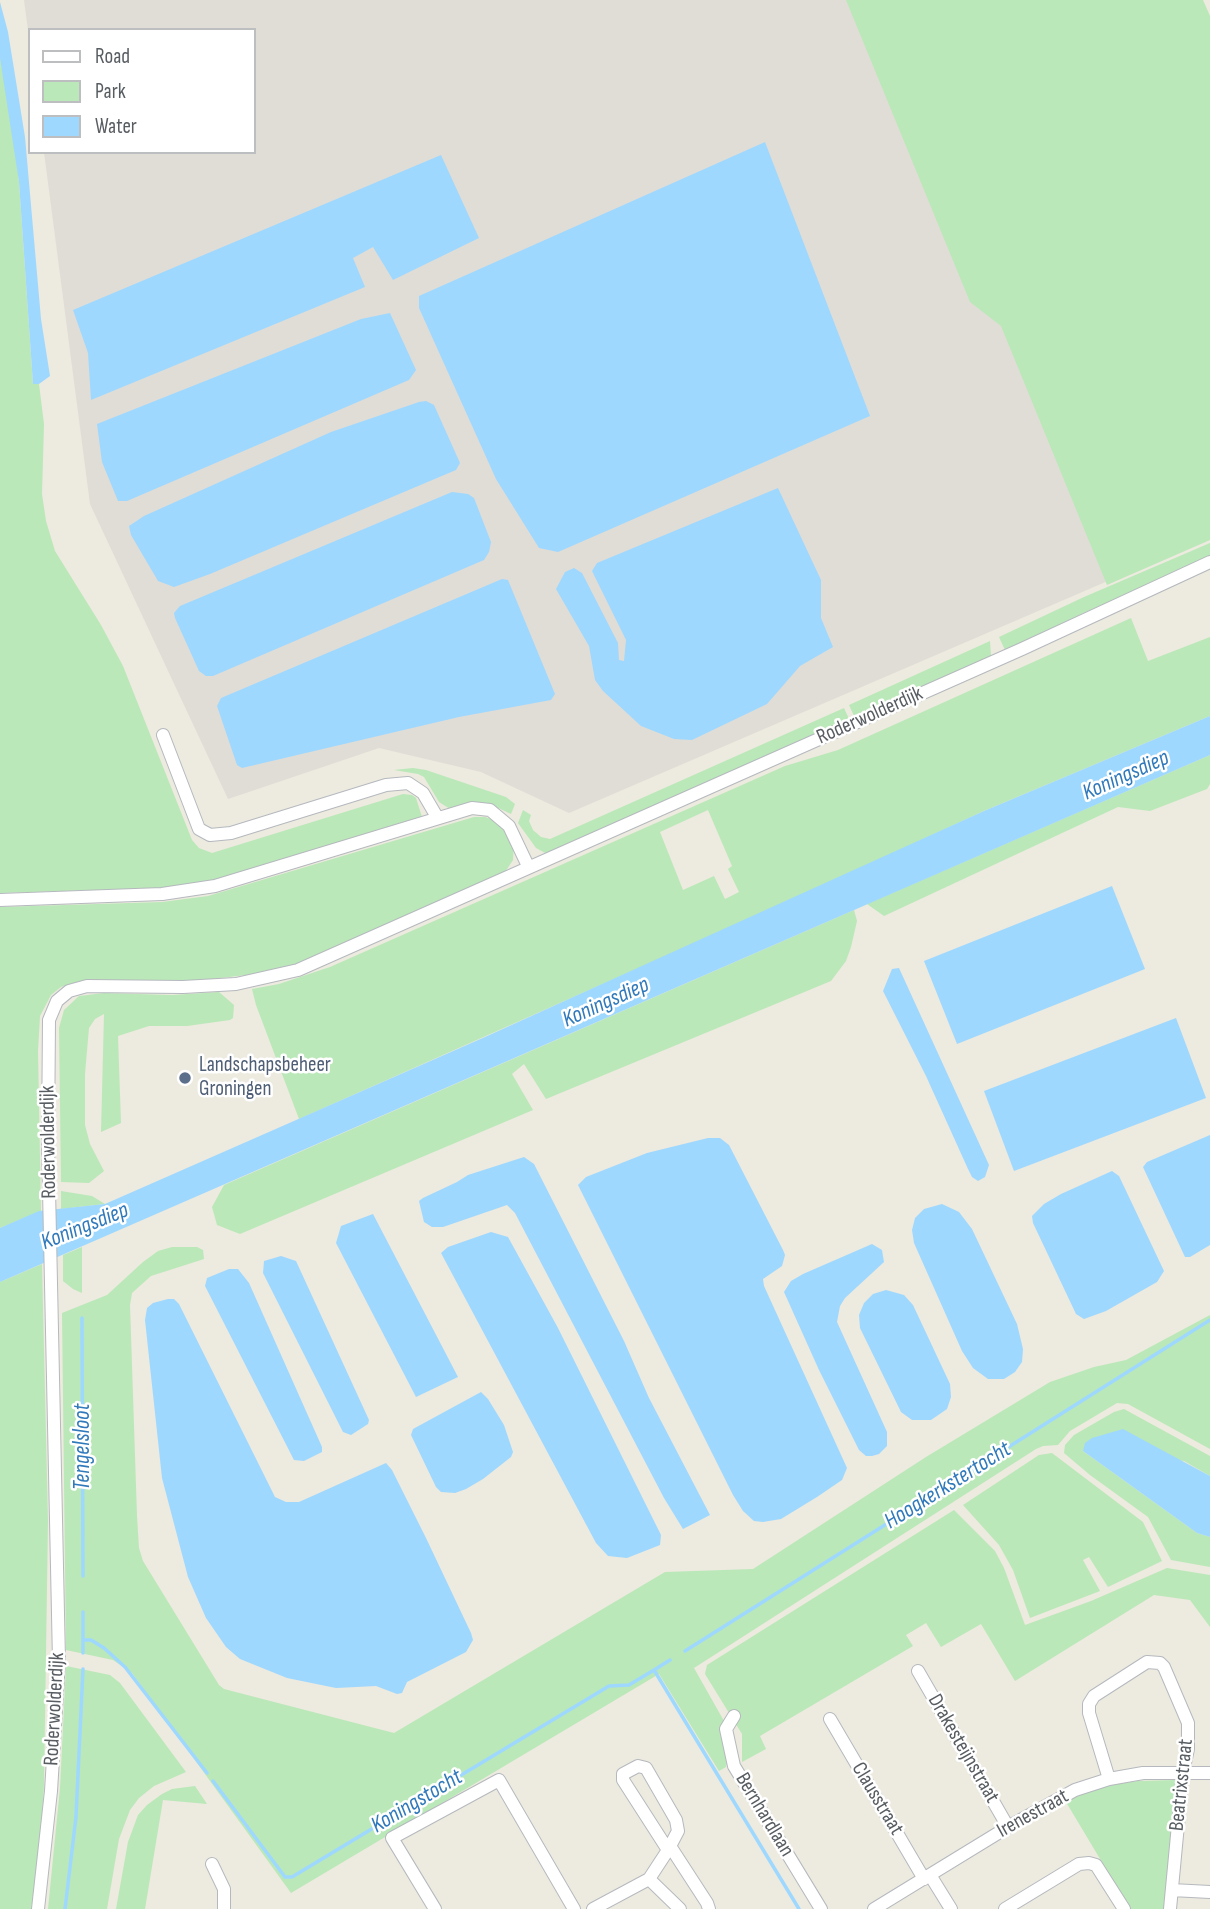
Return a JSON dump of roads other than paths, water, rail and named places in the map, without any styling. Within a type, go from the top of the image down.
[{"type":"street","name":"Roderwolderdijk","points":[[38,1909],[51,1791],[59,1661],[50,1266],[49,1020],[57,1001],[69,991],[87,986],[183,987],[236,984],[298,970],[1023,649],[1210,562]]},
{"type":"street","points":[[163,735],[199,829],[210,835],[231,833],[386,785],[408,783],[424,793],[437,817]]},
{"type":"street","points":[[0,900],[162,894],[215,886],[472,808],[490,810],[509,826],[528,866]]},
{"type":"street","name":"Beatrixstraat","points":[[1109,1779],[1089,1713],[1089,1704],[1094,1696],[1147,1662],[1154,1661],[1164,1667],[1188,1723],[1188,1749],[1183,1772],[1170,1909]]},
{"type":"street","name":"Drakesteijnstraat","points":[[918,1671],[1008,1827]]},
{"type":"street","name":"Bernhardlaan","points":[[734,1716],[726,1729],[734,1766],[821,1909]]},
{"type":"street","name":"Clausstraat","points":[[830,1719],[927,1877],[951,1909]]},
{"type":"street","points":[[593,1909],[649,1879],[669,1848],[678,1831],[676,1820],[646,1768],[638,1766],[623,1774],[623,1780],[669,1848],[707,1903],[709,1909]]},
{"type":"street","name":"Irenestraat","points":[[874,1909],[1008,1827],[1075,1790],[1109,1779],[1143,1773],[1210,1773]]},
{"type":"street","points":[[435,1909],[392,1838],[499,1780],[574,1909]]},
{"type":"street","points":[[1005,1909],[1079,1864],[1089,1863],[1096,1865],[1124,1909]]},
{"type":"street","points":[[212,1864],[224,1889],[224,1909]]},
{"type":"street","points":[[649,1879],[680,1909]]},
{"type":"street","points":[[1172,1890],[1210,1892]]},
{"type":"water","points":[[0,2],[8,32],[25,137],[41,319],[50,376],[39,384],[33,384],[19,182],[0,58]]},
{"type":"water","points":[[765,142],[870,416],[558,552],[539,548],[496,479],[419,308],[419,296]]},
{"type":"water","points":[[441,155],[479,238],[393,280],[373,247],[353,258],[365,287],[91,400],[88,353],[73,310]]},
{"type":"water","points":[[390,313],[416,370],[409,380],[127,501],[118,501],[102,462],[97,424],[361,319]]},
{"type":"water","points":[[426,401],[434,405],[460,463],[456,470],[174,587],[158,581],[131,535],[129,526],[144,516],[331,432]]},
{"type":"water","points":[[778,488],[821,580],[821,618],[833,647],[800,666],[767,704],[692,740],[674,739],[641,726],[603,691],[595,680],[589,646],[556,589],[565,572],[574,568],[582,573],[618,643],[619,660],[624,661],[626,640],[592,571],[597,563]]},
{"type":"water","points":[[452,492],[468,494],[474,498],[491,542],[484,560],[213,676],[206,676],[199,671],[175,618],[174,613],[180,606]]},
{"type":"water","points":[[502,579],[508,580],[555,694],[551,700],[459,717],[242,768],[237,765],[217,706],[221,698]]},
{"type":"water","name":"Koningsdiep","points":[[1210,716],[1210,755],[0,1282],[0,1228],[39,1211],[105,1204],[485,1037],[984,811]]},
{"type":"water","points":[[1112,886],[1145,969],[957,1044],[924,961]]},
{"type":"water","points":[[899,968],[989,1165],[985,1177],[978,1181],[968,1169],[926,1076],[883,991],[892,969]]},
{"type":"water","points":[[1176,1018],[1206,1098],[1014,1171],[984,1091]]},
{"type":"water","points":[[1210,1135],[1210,1245],[1190,1257],[1185,1257],[1143,1167],[1147,1162]]},
{"type":"water","points":[[708,1138],[720,1138],[729,1145],[783,1250],[785,1255],[782,1266],[763,1279],[764,1286],[847,1468],[842,1480],[781,1519],[754,1521],[743,1511],[733,1495],[578,1185],[586,1177],[647,1153]]},
{"type":"water","points":[[524,1157],[534,1164],[710,1515],[683,1529],[664,1498],[515,1213],[507,1205],[443,1227],[432,1227],[424,1222],[419,1201],[423,1198],[468,1175]]},
{"type":"water","points":[[1112,1171],[1119,1176],[1164,1271],[1157,1282],[1106,1311],[1084,1319],[1076,1314],[1032,1216],[1044,1204],[1061,1194]]},
{"type":"water","points":[[942,1204],[959,1212],[972,1229],[1017,1324],[1023,1349],[1022,1362],[1015,1372],[1004,1379],[988,1379],[973,1368],[962,1351],[914,1243],[912,1230],[915,1218],[924,1209]]},
{"type":"water","points":[[373,1214],[458,1377],[416,1397],[336,1243],[341,1226]]},
{"type":"water","points":[[491,1232],[508,1237],[558,1328],[661,1535],[660,1545],[627,1558],[608,1556],[596,1543],[441,1253],[448,1247]]},
{"type":"water","points":[[872,1244],[882,1250],[884,1262],[845,1298],[840,1306],[837,1322],[887,1432],[887,1446],[879,1454],[866,1456],[859,1450],[819,1370],[784,1292],[791,1281],[803,1274]]},
{"type":"water","points":[[281,1256],[296,1261],[369,1420],[368,1424],[351,1435],[343,1432],[263,1273],[264,1261]]},
{"type":"water","points":[[229,1269],[238,1269],[249,1283],[322,1447],[322,1452],[304,1461],[294,1460],[205,1286],[207,1278]]},
{"type":"water","points":[[886,1290],[904,1295],[913,1305],[950,1384],[951,1397],[947,1409],[931,1420],[912,1420],[901,1412],[860,1328],[859,1315],[864,1303],[873,1294]]},
{"type":"water","points":[[174,1299],[179,1304],[275,1497],[286,1502],[299,1502],[386,1463],[392,1470],[471,1633],[473,1640],[466,1652],[407,1682],[402,1693],[397,1694],[376,1686],[336,1688],[287,1678],[240,1659],[226,1647],[206,1618],[188,1577],[162,1478],[145,1320],[147,1308],[153,1303]]},
{"type":"water","points":[[481,1392],[504,1425],[513,1452],[511,1457],[466,1489],[455,1493],[441,1492],[411,1435],[413,1429]]},
{"type":"water","points":[[1123,1429],[1210,1476],[1210,1537],[1197,1533],[1083,1451],[1085,1443],[1092,1438]]},
{"type":"waterway","name":"Tengelsloot","points":[[82,1318],[83,1576]]},
{"type":"waterway","name":"Hoogkerkstertocht","points":[[685,1651],[1210,1320]]},
{"type":"waterway","name":"Tengelsloot","points":[[83,1612],[83,1653]]},
{"type":"waterway","name":"Koningstocht","points":[[83,1640],[91,1640],[104,1648],[125,1667],[207,1773]]},
{"type":"waterway","name":"Hoogkerkstertocht","points":[[670,1660],[654,1670],[799,1909]]},
{"type":"waterway","name":"Tengelsloot","points":[[65,1909],[76,1817],[83,1669]]},
{"type":"waterway","name":"Koningstocht","points":[[213,1781],[285,1877],[292,1877],[609,1686],[629,1685],[654,1670]]},
{"type":"place","name":"Landschapsbeheer Groningen","points":[[185,1078]]}]
